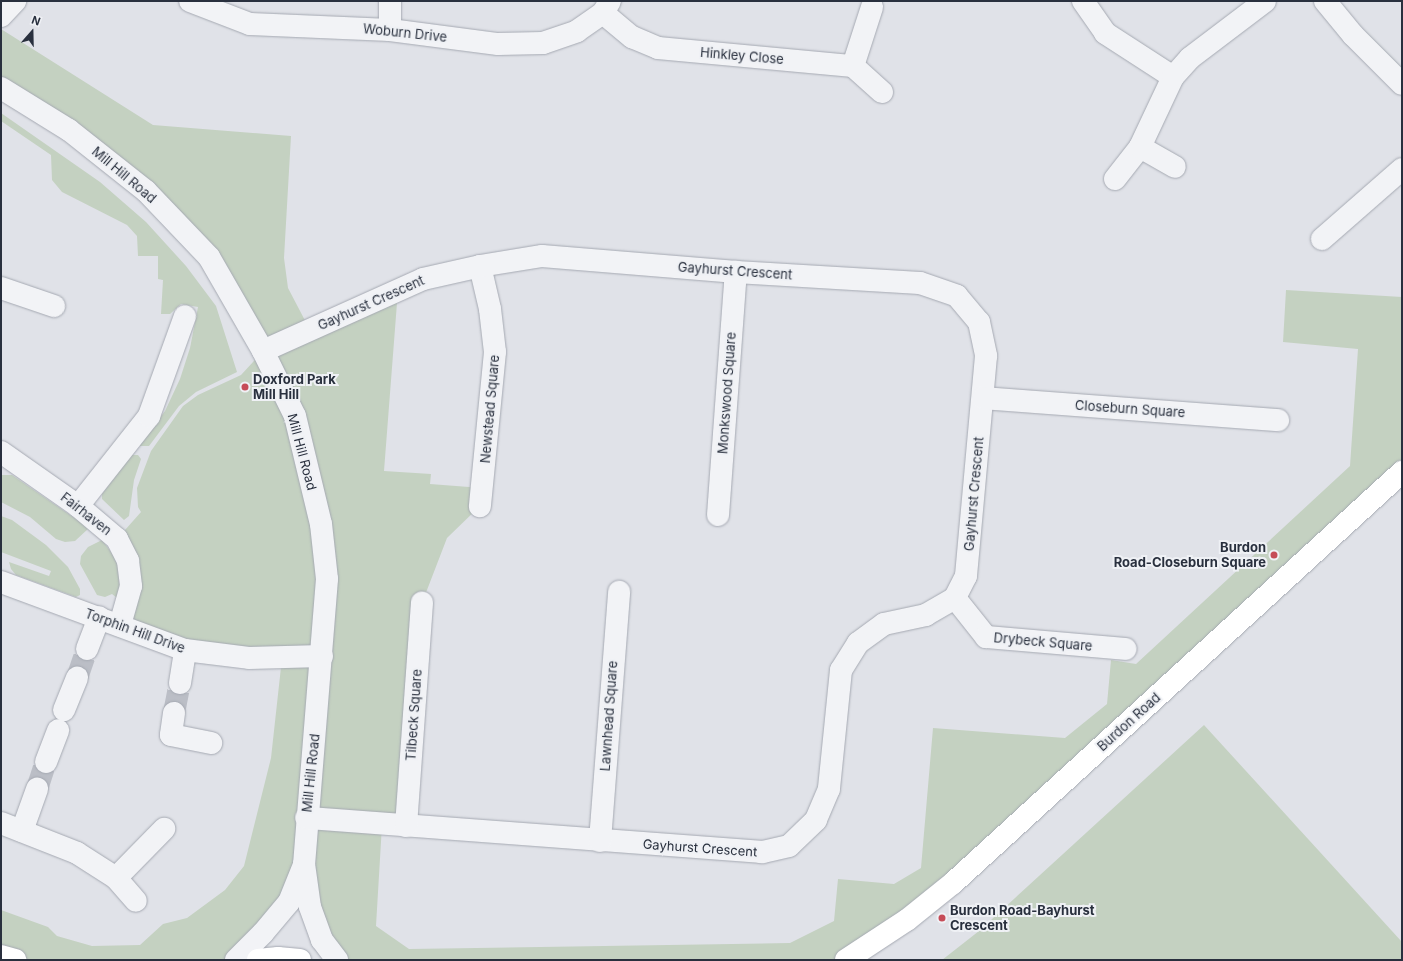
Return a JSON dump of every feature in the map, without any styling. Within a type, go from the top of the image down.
[{"type":"main road","name":"Burdon Road","points":[[846,960],[907,920],[953,883],[1402,472]]},
{"type":"main road","points":[[1,956],[15,960]]},
{"type":"main road","points":[[258,960],[278,958],[300,960]]},
{"type":"street","points":[[1,16],[15,1]]},
{"type":"street","name":"Woburn Drive","points":[[190,1],[250,24],[390,30],[498,44],[543,43],[577,31],[606,7]]},
{"type":"street","points":[[390,1],[390,30]]},
{"type":"street","points":[[1083,1],[1106,33],[1173,77]]},
{"type":"street","points":[[1115,179],[1140,147],[1173,77],[1190,58],[1265,1]]},
{"type":"street","points":[[1325,1],[1354,35],[1402,84]]},
{"type":"street","name":"Hinkley Close","points":[[606,7],[632,37],[658,48],[853,66]]},
{"type":"street","points":[[872,7],[853,66],[882,92]]},
{"type":"street","name":"Mill Hill Road","points":[[1,88],[69,130],[146,191],[209,257],[263,351],[295,416],[321,524],[327,579],[322,656],[306,818],[304,864],[310,907],[322,940],[337,960]]},
{"type":"street","points":[[1140,147],[1175,168]]},
{"type":"street","points":[[1322,239],[1402,169]]},
{"type":"street","name":"Gayhurst Crescent","points":[[263,351],[423,278],[480,266],[542,256],[736,272],[920,283],[957,296],[979,322],[986,356],[966,576],[955,598],[926,615],[884,624],[858,643],[841,670],[830,789],[816,820],[789,846],[762,852],[306,818]]},
{"type":"street","name":"Newstead Square","points":[[480,266],[490,309],[495,352],[480,506]]},
{"type":"street","name":"Monkswood Square","points":[[718,515],[736,272]]},
{"type":"street","points":[[1,288],[54,306]]},
{"type":"street","points":[[78,506],[149,416],[185,316]]},
{"type":"street","name":"Closeburn Square","points":[[983,398],[1278,420]]},
{"type":"street","name":"Fairhaven","points":[[1,452],[78,506],[117,539],[128,561],[131,586],[120,625]]},
{"type":"street","name":"Torphin Hill Drive","points":[[1,582],[186,650],[249,658],[322,656]]},
{"type":"street","name":"Lawnhead Square","points":[[600,841],[619,592]]},
{"type":"street","name":"Drybeck Square","points":[[955,598],[986,637],[1125,649]]},
{"type":"street","name":"Tilbeck Square","points":[[406,826],[422,603]]},
{"type":"street","points":[[87,649],[99,618]]},
{"type":"street","points":[[180,683],[186,650]]},
{"type":"street","points":[[46,762],[77,678]]},
{"type":"street","points":[[174,713],[170,735],[211,743]]},
{"type":"street","points":[[22,831],[37,789]]},
{"type":"street","points":[[1,823],[77,853],[116,878],[136,901]]},
{"type":"street","points":[[116,878],[164,829]]},
{"type":"street","name":"Mill Hill Road","points":[[236,960],[263,933],[289,902],[304,864]]},
{"type":"green space","points":[[1,29],[153,125],[291,136],[284,258],[288,288],[310,330],[398,290],[384,471],[431,474],[430,484],[482,488],[480,506],[447,538],[422,603],[406,826],[382,825],[376,926],[409,949],[790,943],[834,921],[838,879],[894,884],[921,868],[933,728],[1065,738],[1107,704],[1111,660],[1136,664],[1350,466],[1358,349],[1283,342],[1286,290],[1402,297],[1402,472],[953,883],[846,960],[337,960],[304,865],[236,960],[15,960],[1,956],[1,910],[48,927],[57,936],[92,946],[140,945],[163,924],[187,918],[225,890],[244,866],[271,758],[282,658],[249,658],[120,625],[131,586],[117,539],[141,512],[138,507],[137,488],[151,451],[183,406],[198,395],[241,375],[263,351],[209,257],[146,191],[1,88]]},
{"type":"green space","points":[[1,113],[100,182],[146,222],[186,266],[216,306],[237,372],[196,392],[179,406],[149,446],[138,446],[165,411],[180,379],[190,348],[198,307],[181,304],[170,314],[161,314],[163,280],[158,279],[158,256],[138,256],[137,236],[127,225],[62,192],[52,180],[51,155],[1,121]]},
{"type":"green space","points":[[131,455],[138,455],[141,459],[134,480],[129,516],[124,520],[102,499],[102,494]]},
{"type":"green space","points":[[1,475],[12,475],[89,528],[75,541],[65,542],[56,539],[30,517],[1,502]]},
{"type":"green space","points":[[1,516],[12,520],[46,545],[68,567],[80,589],[80,595],[76,597],[16,575],[11,569],[9,562],[49,576],[51,571],[1,552]]},
{"type":"green space","points":[[102,540],[114,556],[122,578],[117,598],[112,594],[105,597],[97,595],[80,564],[81,556],[88,547]]},
{"type":"green space","points":[[1204,725],[1402,942],[1402,960],[942,960],[979,931]]},
{"type":"tunnel","points":[[77,678],[87,649]]},
{"type":"tunnel","points":[[174,713],[180,683]]},
{"type":"tunnel","points":[[37,789],[46,762]]},
{"type":"place","name":"Doxford Park Mill Hill","points":[[245,387]]},
{"type":"place","name":"Burdon Road-Closeburn Square","points":[[1274,555]]},
{"type":"place","name":"Burdon Road-Bayhurst Crescent","points":[[942,918]]}]
